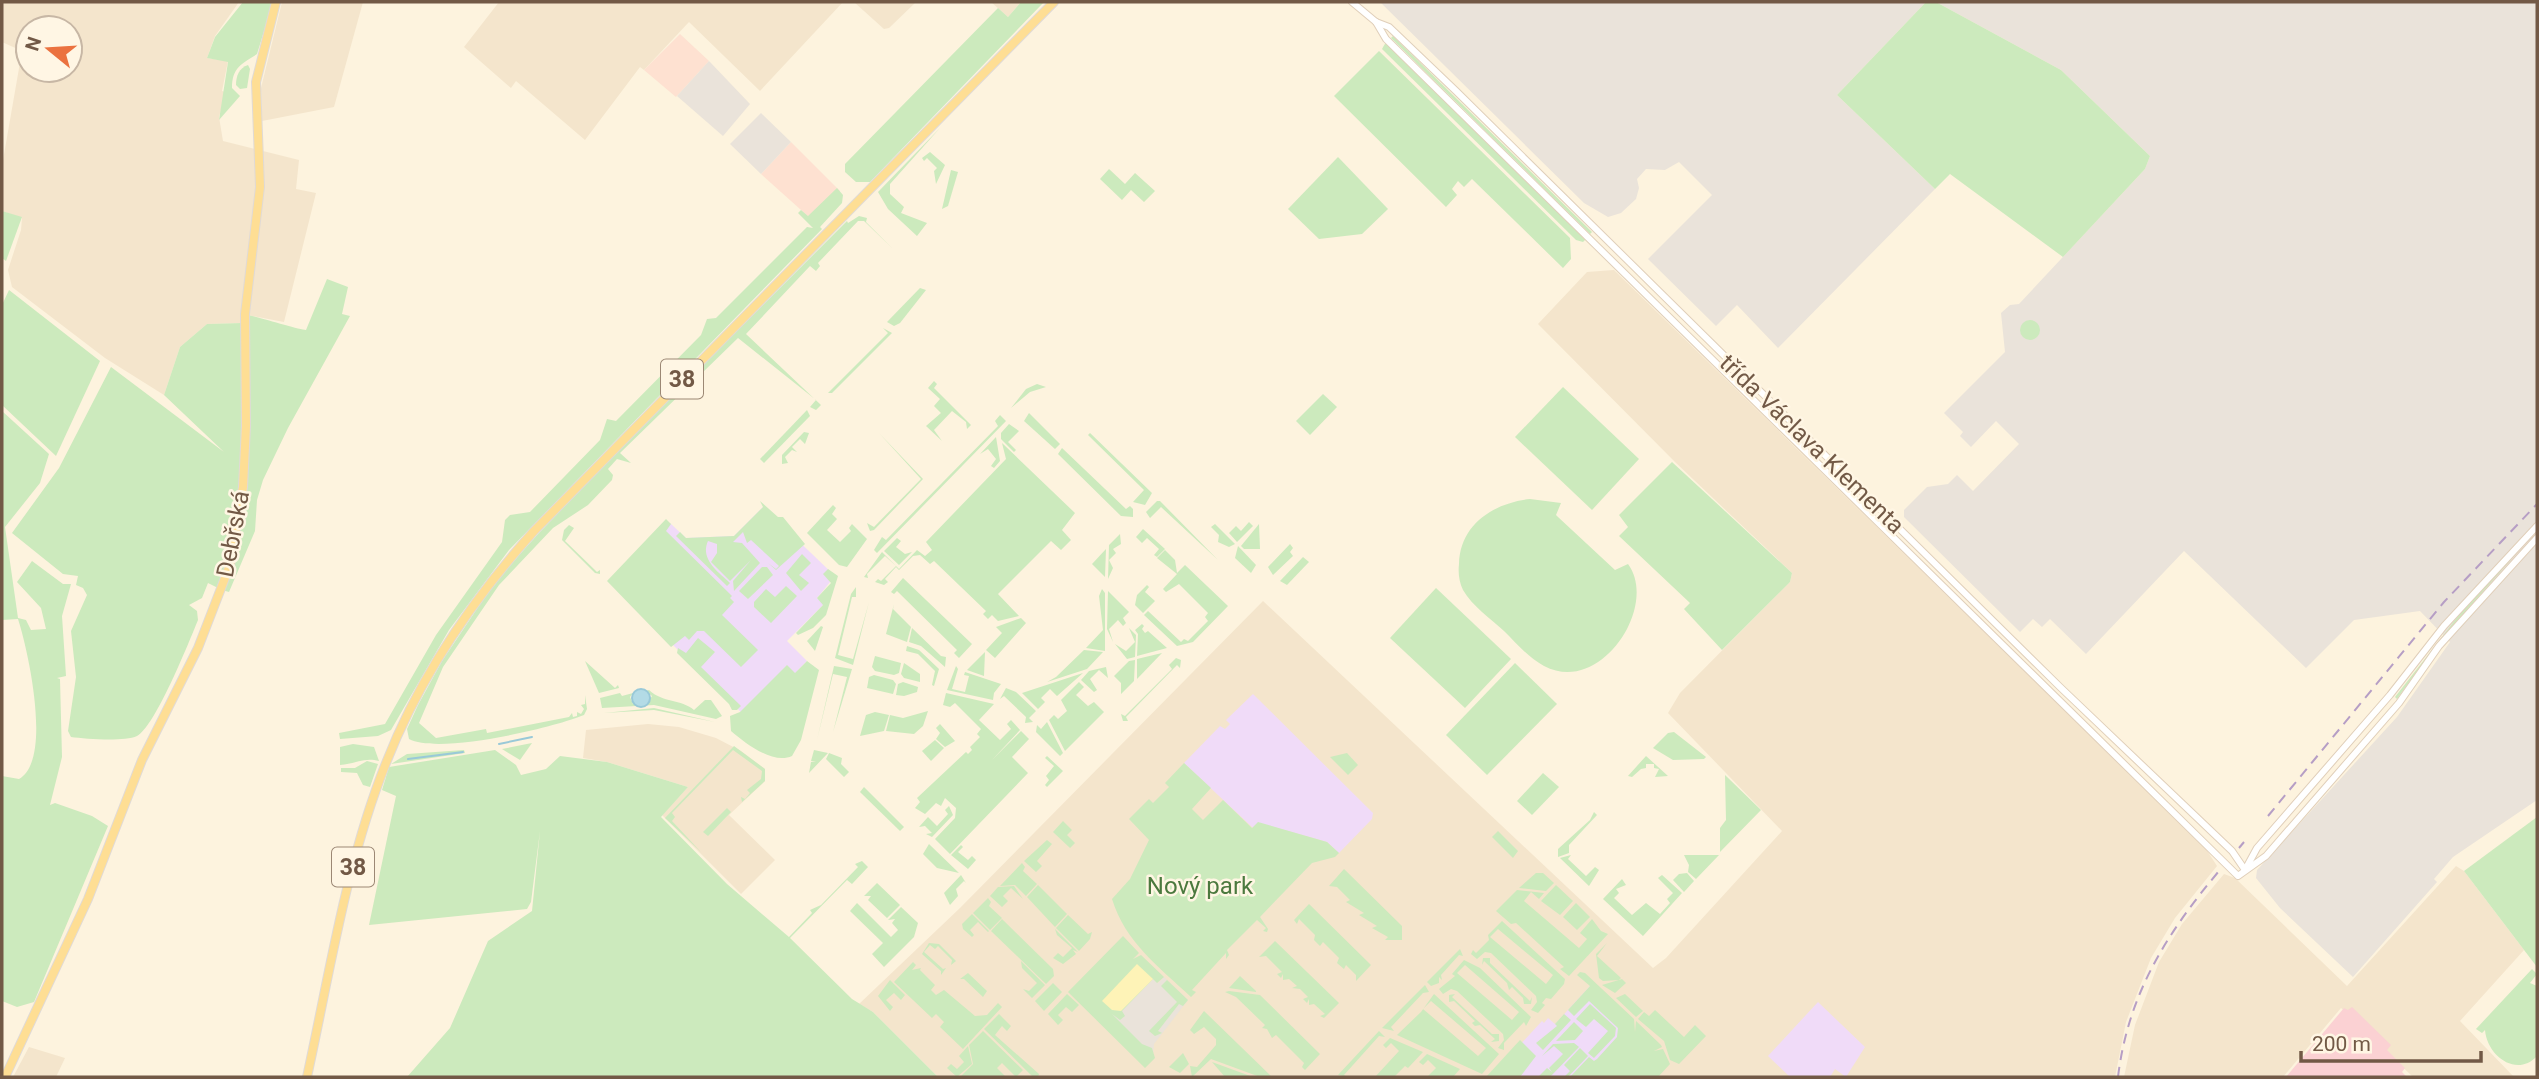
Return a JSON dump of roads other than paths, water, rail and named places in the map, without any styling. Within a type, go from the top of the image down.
[{"type":"main road","name":"Debřská","points":[[5,1077],[88,899],[142,760],[198,648],[232,557],[243,487],[246,426],[245,314],[260,187],[256,82],[276,2]]},
{"type":"main road","name":"38","points":[[307,1077],[347,890],[373,797],[410,707],[461,621],[496,574],[543,521],[1054,2]]},
{"type":"street","name":"třída Václava Klementa","points":[[1352,2],[1376,22],[1386,39],[2238,876],[2245,870],[2232,851],[2052,680],[1390,27],[1376,22]]},
{"type":"street","points":[[2245,870],[2257,848],[2376,711],[2444,626],[2537,526]]},
{"type":"street","points":[[2245,870],[2266,856],[2389,715],[2439,646],[2537,538]]},
{"type":"street","points":[[2232,851],[2246,855],[2257,848]]},
{"type":"water","points":[[641,689],[647,692],[650,698],[647,704],[641,707],[635,704],[632,698],[635,692]]},
{"type":"waterway","points":[[499,744],[532,737]]},
{"type":"waterway","points":[[408,759],[463,752]]},
{"type":"railway","points":[[2268,816],[2444,602],[2537,504]]},
{"type":"railway","points":[[2239,848],[2244,842]]},
{"type":"railway","points":[[2118,1077],[2131,1019],[2153,966],[2183,918],[2219,871]]},
{"type":"park label","name":"Nový park","points":[[1200,886]]}]
